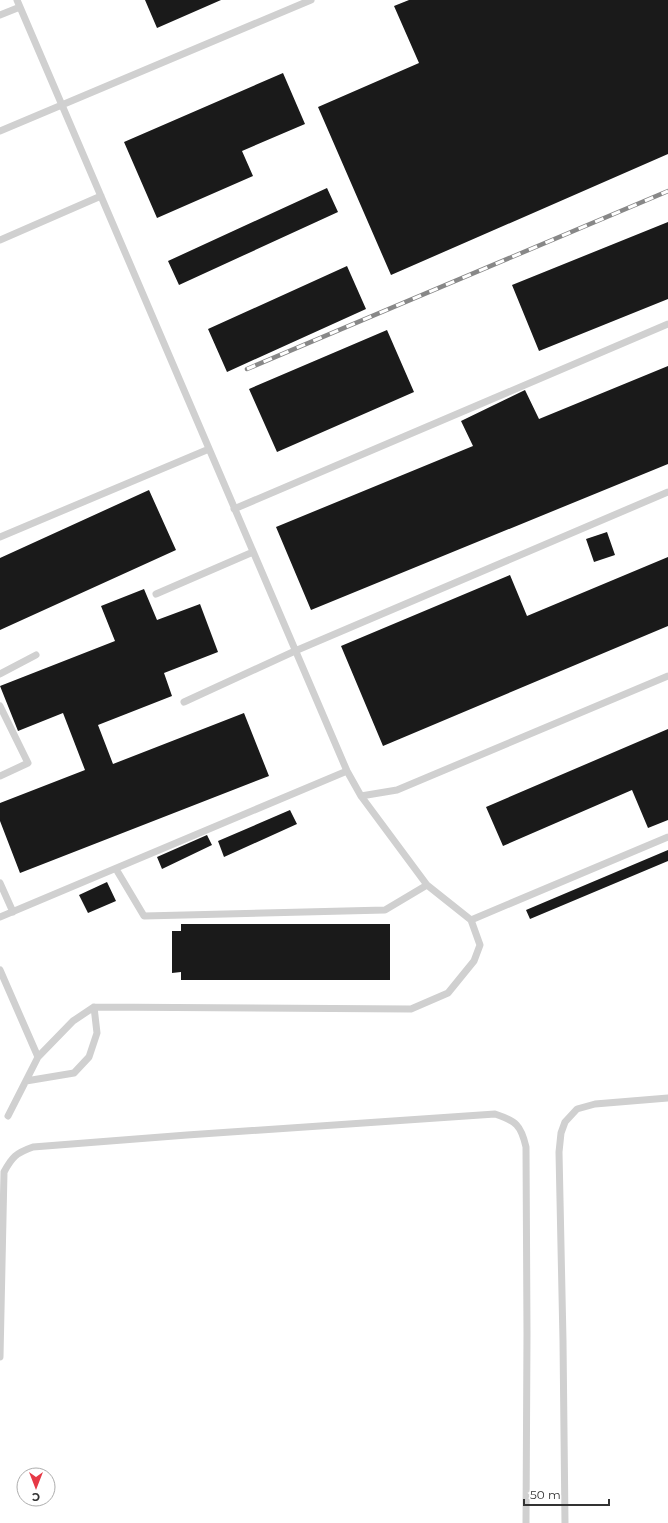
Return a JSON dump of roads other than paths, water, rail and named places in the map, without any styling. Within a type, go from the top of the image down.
[{"type":"lane","points":[[0,130],[311,0]]},
{"type":"lane","points":[[0,16],[18,4],[347,771],[361,796],[427,885],[471,920],[480,945],[474,961],[448,993],[412,1009],[94,1007],[73,1021],[38,1056],[8,1116]]},
{"type":"lane","points":[[0,240],[101,196]]},
{"type":"lane","points":[[234,509],[668,324]]},
{"type":"lane","points":[[0,537],[209,449]]},
{"type":"lane","points":[[184,702],[295,651],[668,492]]},
{"type":"lane","points":[[156,594],[253,552]]},
{"type":"lane","points":[[0,674],[36,655]]},
{"type":"lane","points":[[361,796],[397,790],[668,676]]},
{"type":"lane","points":[[0,706],[28,763],[0,776]]},
{"type":"lane","points":[[0,917],[347,771]]},
{"type":"lane","points":[[471,920],[668,837]]},
{"type":"lane","points":[[116,869],[144,916],[385,910],[427,885]]},
{"type":"lane","points":[[0,883],[13,912]]},
{"type":"lane","points":[[0,970],[38,1056]]},
{"type":"lane","points":[[26,1081],[74,1073],[89,1057],[97,1033],[94,1007]]},
{"type":"lane","points":[[565,1523],[559,1152],[561,1132],[565,1122],[577,1110],[595,1104],[668,1098]]},
{"type":"lane","points":[[0,1357],[4,1172],[11,1159],[20,1152],[33,1148],[179,1135],[495,1114],[510,1119],[517,1125],[523,1133],[526,1147],[526,1523]]},
{"type":"railway","points":[[247,369],[668,191]]}]
